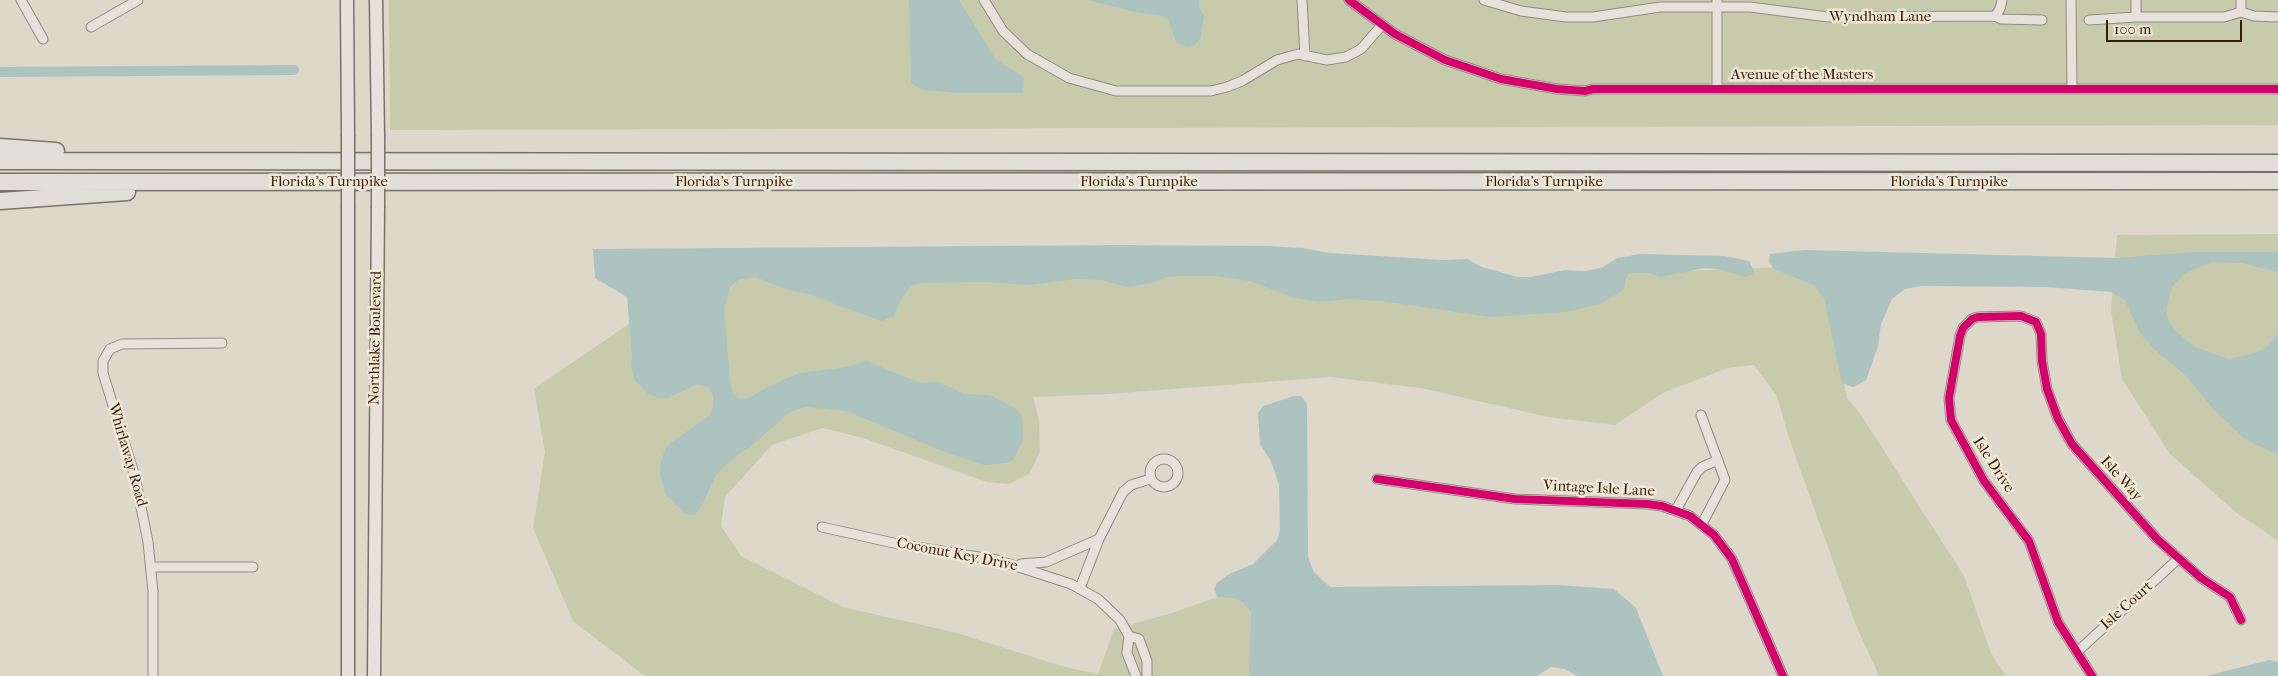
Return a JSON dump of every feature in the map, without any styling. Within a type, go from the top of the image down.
[{"type":"highway","points":[[0,147],[196,161]]},
{"type":"highway","name":"Florida's Turnpike","points":[[0,161],[2278,163]]},
{"type":"highway","name":"Florida's Turnpike","points":[[0,182],[2278,181]]},
{"type":"highway","points":[[0,201],[234,182]]},
{"type":"main road","name":"Northlake Boulevard","points":[[347,0],[348,676]]},
{"type":"main road","name":"Northlake Boulevard","points":[[374,676],[378,208],[376,0]]},
{"type":"street","points":[[21,0],[43,39]]},
{"type":"street","points":[[92,27],[137,0]]},
{"type":"street","points":[[984,0],[1003,31],[1027,54],[1070,78],[1116,91],[1211,91],[1242,81],[1284,58],[1298,54],[1327,60],[1346,57],[1361,49],[1382,25]]},
{"type":"street","points":[[1302,0],[1305,56]]},
{"type":"street","name":"Avenue of the Masters","points":[[1348,0],[1382,25],[1419,48],[1471,70],[1529,85],[1585,91],[1717,89],[2278,89]]},
{"type":"street","name":"Wyndham Lane","points":[[1484,0],[1521,11],[1566,17],[1611,15],[1652,8],[1717,4],[1828,17],[1995,16],[2001,19],[2042,20]]},
{"type":"street","points":[[1995,16],[2000,9],[2002,0]]},
{"type":"street","points":[[2071,0],[2072,89]]},
{"type":"street","points":[[2136,0],[2136,17]]},
{"type":"street","points":[[2241,0],[2241,12]]},
{"type":"street","points":[[1717,4],[1717,89]]},
{"type":"street","points":[[2089,20],[2136,17],[2224,17],[2241,12],[2254,16],[2278,17]]},
{"type":"street","name":"Isle Drive","points":[[2036,322],[2021,316],[1978,317],[1967,323],[1960,336],[1949,391],[1949,413],[1957,433],[1984,481],[2029,542],[2052,608],[2092,676]]},
{"type":"street","name":"Isle Way","points":[[2036,322],[2041,334],[2042,361],[2047,389],[2064,432],[2081,455],[2178,559],[2230,598],[2241,620]]},
{"type":"street","name":"Whirlaway Road","points":[[153,676],[151,567],[147,534],[137,485],[103,373],[103,361],[110,350],[122,344],[222,343]]},
{"type":"street","points":[[1702,415],[1725,480],[1702,524]]},
{"type":"street","points":[[1676,510],[1697,472],[1702,467],[1718,460]]},
{"type":"street","points":[[1080,588],[1099,540],[1123,492],[1131,485],[1150,479]]},
{"type":"street","name":"Vintage Isle Lane","points":[[1377,479],[1516,499],[1648,504],[1676,510],[1702,524],[1714,535],[1732,559],[1783,676]]},
{"type":"street","name":"Coconut Key Drive","points":[[822,527],[898,544],[967,554],[1013,565],[1080,588],[1110,609],[1130,636],[1139,639],[1148,661],[1147,676]]},
{"type":"street","points":[[1013,565],[1046,562],[1099,540]]},
{"type":"street","name":"Isle Court","points":[[2077,652],[2178,559]]},
{"type":"street","points":[[151,567],[253,567]]},
{"type":"street","points":[[1130,636],[1127,653],[1136,676]]},
{"type":"green space","points":[[389,0],[2278,0],[2278,125],[390,130]]},
{"type":"green space","points":[[2278,234],[2278,541],[2238,514],[2170,454],[2122,379],[2111,310],[2117,235]]},
{"type":"green space","points":[[1785,267],[1813,285],[1828,302],[1847,398],[1861,415],[1964,576],[1991,653],[2006,676],[1879,676],[1855,623],[1789,438],[1777,396],[1754,365],[1728,368],[1665,392],[1615,425],[1548,417],[1421,388],[1330,377],[1108,394],[1033,397],[1039,420],[1040,452],[1029,474],[1009,484],[987,482],[863,438],[822,428],[772,445],[725,497],[721,526],[741,556],[843,607],[957,633],[1065,667],[1098,674],[1114,629],[1169,614],[1217,597],[1252,596],[1256,676],[645,676],[573,621],[533,528],[545,452],[534,389],[701,274],[1274,273],[1478,310],[1629,273]]},
{"type":"water","points":[[909,0],[959,0],[996,60],[1024,77],[1023,93],[958,93],[922,90],[911,83]]},
{"type":"water","points":[[1087,0],[1199,0],[1199,8],[1204,15],[1201,38],[1195,45],[1186,47],[1176,42],[1168,20],[1163,16],[1135,12]]},
{"type":"water","points":[[1118,245],[1269,246],[1302,248],[1329,253],[1443,260],[1467,259],[1482,267],[1518,277],[1531,277],[1565,270],[1584,271],[1601,268],[1618,258],[1640,254],[1724,256],[1749,261],[1754,271],[1752,275],[1745,277],[1718,269],[1704,268],[1661,277],[1649,273],[1629,273],[1625,281],[1624,290],[1602,303],[1567,312],[1490,317],[1381,301],[1349,299],[1319,302],[1295,298],[1250,281],[1215,276],[1185,276],[1167,277],[1152,283],[1127,287],[1101,280],[1077,279],[1029,285],[985,282],[923,283],[912,285],[902,297],[894,316],[881,321],[755,277],[738,280],[730,287],[725,306],[725,317],[730,380],[732,391],[738,398],[749,398],[767,387],[799,373],[847,367],[866,361],[920,383],[935,382],[953,388],[963,394],[990,395],[1015,408],[1021,414],[1023,441],[1013,460],[1007,463],[984,465],[945,452],[846,411],[806,407],[790,412],[749,448],[728,463],[716,475],[702,505],[695,515],[692,515],[685,514],[665,494],[660,474],[661,462],[665,449],[672,442],[710,415],[713,406],[713,396],[709,388],[698,384],[668,398],[658,398],[648,394],[634,379],[631,367],[632,356],[627,297],[595,278],[593,249]]},
{"type":"water","points":[[1804,250],[2117,258],[2192,252],[2278,252],[2278,272],[2241,263],[2213,262],[2185,273],[2172,287],[2166,309],[2169,322],[2179,334],[2195,347],[2229,359],[2255,353],[2267,347],[2278,333],[2278,455],[2245,439],[2214,410],[2185,375],[2155,350],[2140,333],[2125,300],[2111,292],[2047,287],[1921,286],[1905,289],[1892,299],[1881,324],[1878,346],[1866,380],[1853,387],[1842,383],[1824,298],[1813,285],[1774,269],[1769,262],[1770,254]]},
{"type":"water","points":[[1294,396],[1301,396],[1307,404],[1308,557],[1314,572],[1330,587],[1557,585],[1614,589],[1636,608],[1663,676],[1578,676],[1564,669],[1551,667],[1537,676],[1249,676],[1251,612],[1243,602],[1232,598],[1217,597],[1214,589],[1217,583],[1229,574],[1253,564],[1277,540],[1280,530],[1279,485],[1271,461],[1260,444],[1258,413],[1263,406]]},
{"type":"water","points":[[2269,660],[2278,662],[2278,676],[2206,676]]},
{"type":"waterway","points":[[0,72],[294,70]]},
{"type":"cycle path","points":[[1349,0],[1395,34],[1445,60],[1501,79],[1557,89],[1585,91],[1593,89],[2278,89]]},
{"type":"cycle path","points":[[2092,676],[2058,622],[2029,541],[1984,481],[1951,420],[1949,398],[1960,336],[1963,328],[1972,319],[1978,317],[2021,316],[2036,322],[2041,334],[2042,361],[2047,389],[2058,419],[2072,444],[2157,539],[2201,578],[2230,597],[2241,620]]},
{"type":"cycle path","points":[[1377,479],[1515,499],[1647,504],[1662,506],[1690,516],[1714,535],[1732,559],[1783,676]]}]
